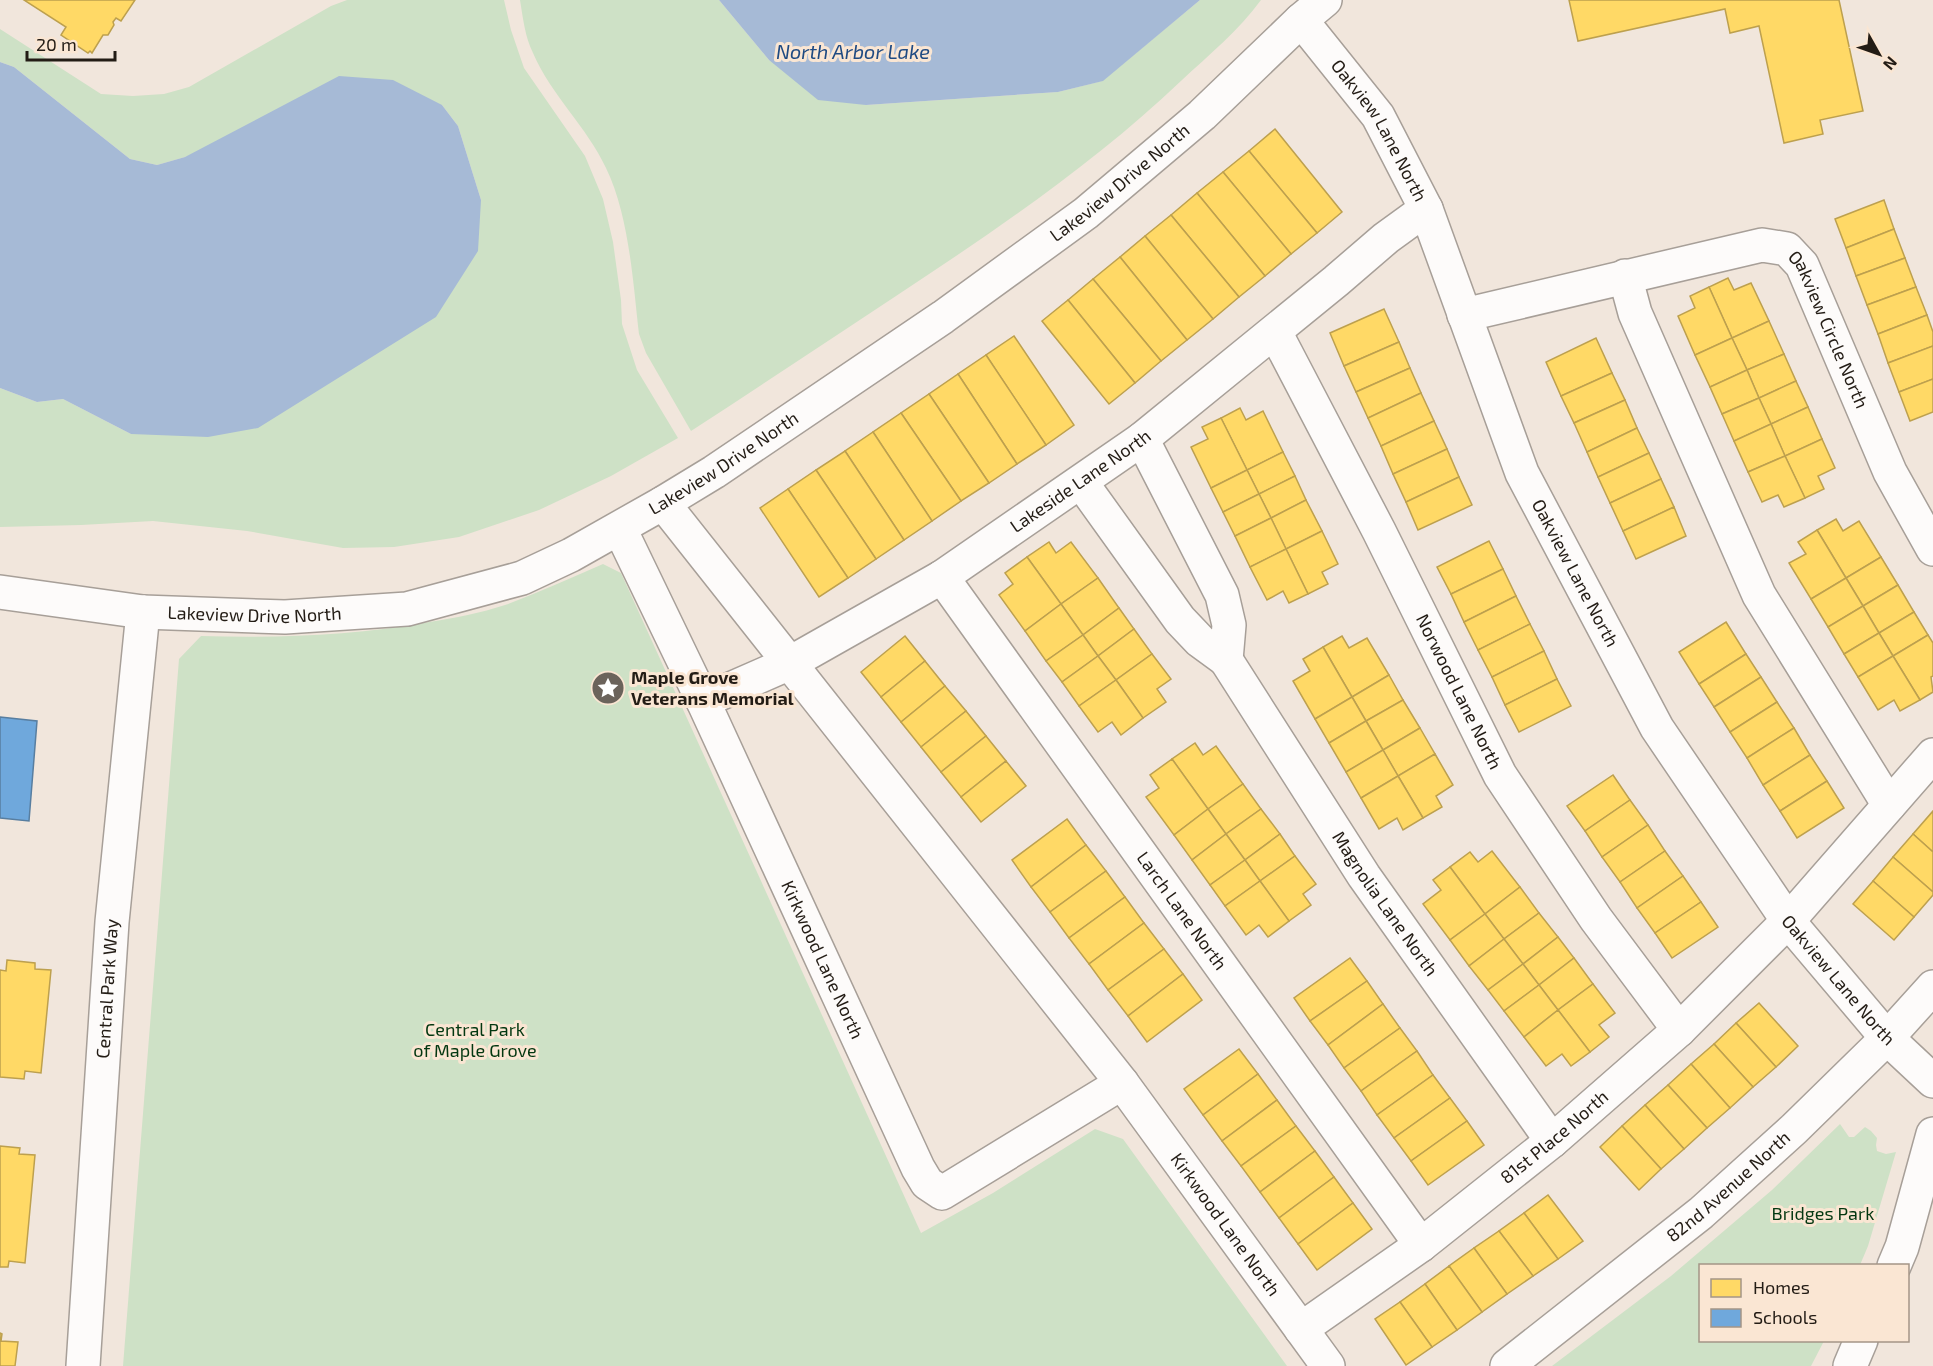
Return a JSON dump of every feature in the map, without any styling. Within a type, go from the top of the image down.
[{"type":"street","name":"Oakview Lane North","points":[[1313,10],[1378,116],[1426,209],[1522,473],[1657,728],[1788,921],[1887,1038],[1933,1081]]},
{"type":"street","name":"Lakeview Drive North","points":[[0,592],[143,612],[285,617],[406,609],[522,578],[620,529],[714,472],[943,317],[1086,213],[1202,115],[1313,10]]},
{"type":"street","name":"Lakeside Lane North","points":[[703,701],[790,663],[942,577],[1142,439],[1336,282],[1386,238],[1426,209]]},
{"type":"street","name":"Oakview Circle North","points":[[1464,315],[1762,245],[1787,249],[1802,265],[1890,472],[1933,549]]},
{"type":"street","points":[[1624,276],[1635,313],[1760,595],[1889,805]]},
{"type":"street","name":"Norwood Lane North","points":[[1275,332],[1379,531],[1500,775],[1596,919],[1679,1030]]},
{"type":"street","points":[[1142,439],[1222,595],[1229,625],[1226,660]]},
{"type":"street","name":"Magnolia Lane North","points":[[1081,482],[1180,620],[1200,641],[1226,660],[1364,876],[1552,1141]]},
{"type":"street","name":"Kirkwood Lane North","points":[[663,503],[1122,1083],[1328,1366]]},
{"type":"street","name":"Kirkwood Lane North","points":[[620,529],[703,701],[913,1158],[927,1183],[942,1192],[1122,1083]]},
{"type":"street","name":"Larch Lane North","points":[[942,577],[1421,1245]]},
{"type":"street","name":"Central Park Way","points":[[83,1366],[112,922],[143,612]]},
{"type":"street","points":[[1788,921],[1933,755]]},
{"type":"street","name":"81st Place North","points":[[1301,1329],[1421,1245],[1552,1141],[1679,1030],[1788,921]]},
{"type":"street","name":"82nd Avenue North","points":[[1507,1366],[1701,1213],[1794,1129],[1887,1038],[1933,987]]},
{"type":"street","points":[[1895,1264],[1902,1248],[1933,1134]]},
{"type":"street","points":[[1850,1366],[1861,1342]]},
{"type":"green space","points":[[347,0],[504,0],[524,68],[585,156],[603,199],[613,242],[622,324],[637,370],[678,438],[611,476],[539,510],[459,537],[394,547],[343,548],[247,531],[153,521],[0,527],[0,388],[37,402],[63,399],[131,434],[481,200],[458,126],[442,105],[185,157],[157,165],[130,159],[14,67],[0,62],[0,29],[101,94],[133,96],[164,94],[189,87],[331,6]]},
{"type":"green space","points":[[520,0],[719,0],[769,60],[866,105],[1058,92],[1102,81],[1200,0],[1261,0],[1213,52],[1149,110],[1080,167],[971,246],[691,431],[646,353],[639,334],[629,249],[614,186],[598,153],[549,83],[533,53]]},
{"type":"green space","name":"Central Park of Maple Grove","points":[[603,564],[621,573],[921,1233],[993,1193],[1095,1129],[1123,1139],[1287,1366],[123,1366],[179,659],[201,636],[258,637],[344,633],[400,627],[468,615],[496,608]]},
{"type":"green space","name":"Bridges Park","points":[[1840,1124],[1849,1137],[1854,1137],[1865,1127],[1877,1138],[1877,1151],[1886,1154],[1896,1152],[1860,1264],[1699,1264],[1699,1342],[1823,1342],[1811,1366],[1552,1366],[1671,1276],[1772,1190]]},
{"type":"water","name":"North Arbor Lake","points":[[719,0],[1200,0],[1103,81],[1058,92],[866,105],[818,100],[769,60]]},
{"type":"water","points":[[0,62],[14,67],[130,159],[157,165],[185,157],[339,76],[393,80],[442,105],[458,126],[481,200],[478,251],[436,317],[258,428],[208,437],[131,434],[63,399],[37,402],[0,388]]},
{"type":"building: Homes","points":[[24,0],[135,0],[121,21],[116,18],[108,35],[103,35],[92,53],[90,51],[88,53],[61,35],[66,27]]},
{"type":"building: Homes","points":[[1569,0],[1839,0],[1863,111],[1820,120],[1823,134],[1784,143],[1759,26],[1730,33],[1725,9],[1578,41]]},
{"type":"building: Homes","points":[[1275,129],[1342,212],[1317,233],[1249,151]]},
{"type":"building: Homes","points":[[1249,151],[1317,233],[1291,254],[1223,172]]},
{"type":"building: Homes","points":[[1223,172],[1291,254],[1265,276],[1197,193]]},
{"type":"building: Homes","points":[[1197,193],[1265,276],[1239,297],[1171,215]]},
{"type":"building: Homes","points":[[1884,200],[1894,229],[1846,248],[1835,219]]},
{"type":"building: Homes","points":[[1171,215],[1239,297],[1213,319],[1145,236]]},
{"type":"building: Homes","points":[[1894,229],[1905,258],[1856,276],[1846,248]]},
{"type":"building: Homes","points":[[1145,236],[1213,319],[1187,340],[1120,257]]},
{"type":"building: Homes","points":[[1120,257],[1187,340],[1161,361],[1093,279]]},
{"type":"building: Homes","points":[[1905,258],[1916,287],[1867,305],[1856,276]]},
{"type":"building: Homes","points":[[1728,278],[1734,290],[1751,283],[1769,321],[1732,338],[1709,287]]},
{"type":"building: Homes","points":[[1093,279],[1161,361],[1135,383],[1068,300]]},
{"type":"building: Homes","points":[[1709,287],[1732,338],[1695,355],[1678,316],[1695,308],[1690,296]]},
{"type":"building: Homes","points":[[1916,287],[1927,315],[1878,334],[1867,305]]},
{"type":"building: Homes","points":[[1068,300],[1135,383],[1109,404],[1042,321]]},
{"type":"building: Homes","points":[[1384,309],[1399,342],[1344,366],[1330,333]]},
{"type":"building: Homes","points":[[1927,315],[1933,332],[1933,346],[1888,363],[1878,334]]},
{"type":"building: Homes","points":[[1769,321],[1784,354],[1747,370],[1732,338]]},
{"type":"building: Homes","points":[[1014,336],[1074,425],[1046,445],[986,355]]},
{"type":"building: Homes","points":[[1596,338],[1612,373],[1561,396],[1546,362]]},
{"type":"building: Homes","points":[[1732,338],[1747,370],[1710,387],[1695,355]]},
{"type":"building: Homes","points":[[1399,342],[1410,368],[1356,392],[1344,366]]},
{"type":"building: Homes","points":[[1933,346],[1933,379],[1899,392],[1888,363]]},
{"type":"building: Homes","points":[[1784,354],[1796,381],[1759,398],[1747,370]]},
{"type":"building: Homes","points":[[986,355],[1046,445],[1017,464],[958,374]]},
{"type":"building: Homes","points":[[1410,368],[1421,393],[1368,418],[1356,392]]},
{"type":"building: Homes","points":[[1747,370],[1759,398],[1722,414],[1710,387]]},
{"type":"building: Homes","points":[[1612,373],[1625,400],[1574,423],[1561,396]]},
{"type":"building: Homes","points":[[958,374],[1017,464],[989,483],[929,394]]},
{"type":"building: Homes","points":[[1933,379],[1933,412],[1910,421],[1899,392]]},
{"type":"building: Homes","points":[[1796,381],[1808,407],[1771,424],[1759,398]]},
{"type":"building: Homes","points":[[1421,393],[1434,421],[1381,446],[1368,418]]},
{"type":"building: Homes","points":[[929,394],[989,483],[961,501],[901,413]]},
{"type":"building: Homes","points":[[1759,398],[1771,424],[1734,441],[1722,414]]},
{"type":"building: Homes","points":[[1625,400],[1637,428],[1587,452],[1574,423]]},
{"type":"building: Homes","points":[[1808,407],[1822,439],[1785,456],[1771,424]]},
{"type":"building: Homes","points":[[1240,408],[1246,420],[1263,411],[1283,452],[1247,470],[1221,418]]},
{"type":"building: Homes","points":[[901,413],[961,501],[932,521],[873,432]]},
{"type":"building: Homes","points":[[1221,418],[1247,470],[1211,488],[1191,447],[1208,439],[1202,427]]},
{"type":"building: Homes","points":[[1434,421],[1447,449],[1393,474],[1381,446]]},
{"type":"building: Homes","points":[[1771,424],[1785,456],[1748,472],[1734,441]]},
{"type":"building: Homes","points":[[1637,428],[1649,453],[1598,477],[1587,452]]},
{"type":"building: Homes","points":[[873,432],[932,521],[904,540],[845,451]]},
{"type":"building: Homes","points":[[1822,439],[1835,468],[1818,476],[1824,489],[1805,498],[1785,456]]},
{"type":"building: Homes","points":[[1447,449],[1459,477],[1406,502],[1393,474]]},
{"type":"building: Homes","points":[[845,451],[904,540],[876,559],[816,470]]},
{"type":"building: Homes","points":[[1283,452],[1295,476],[1259,494],[1247,470]]},
{"type":"building: Homes","points":[[1649,453],[1661,479],[1610,503],[1598,477]]},
{"type":"building: Homes","points":[[1785,456],[1805,498],[1784,507],[1778,495],[1762,502],[1748,472]]},
{"type":"building: Homes","points":[[816,470],[876,559],[848,578],[788,489]]},
{"type":"building: Homes","points":[[1247,470],[1259,494],[1223,512],[1211,488]]},
{"type":"building: Homes","points":[[1295,476],[1306,500],[1271,518],[1259,494]]},
{"type":"building: Homes","points":[[1459,477],[1472,505],[1418,530],[1406,502]]},
{"type":"building: Homes","points":[[1661,479],[1674,507],[1623,531],[1610,503]]},
{"type":"building: Homes","points":[[788,489],[848,578],[819,597],[760,508]]},
{"type":"building: Homes","points":[[1259,494],[1271,518],[1235,536],[1223,512]]},
{"type":"building: Homes","points":[[1306,500],[1322,531],[1286,549],[1271,518]]},
{"type":"building: Homes","points":[[1674,507],[1686,536],[1636,559],[1623,531]]},
{"type":"building: Homes","points":[[1271,518],[1286,549],[1250,567],[1235,536]]},
{"type":"building: Homes","points":[[1836,519],[1843,531],[1859,521],[1881,557],[1846,578],[1817,530]]},
{"type":"building: Homes","points":[[1817,530],[1846,578],[1811,599],[1789,563],[1806,554],[1798,542]]},
{"type":"building: Homes","points":[[1322,531],[1338,564],[1322,572],[1328,584],[1308,594],[1286,549]]},
{"type":"building: Homes","points":[[1489,541],[1503,569],[1451,594],[1437,567]]},
{"type":"building: Homes","points":[[1049,542],[1056,553],[1071,542],[1098,578],[1061,604],[1027,557]]},
{"type":"building: Homes","points":[[1286,549],[1308,594],[1289,603],[1283,591],[1267,600],[1250,567]]},
{"type":"building: Homes","points":[[1027,557],[1061,604],[1025,631],[999,595],[1013,584],[1005,573]]},
{"type":"building: Homes","points":[[1881,557],[1898,585],[1863,606],[1846,578]]},
{"type":"building: Homes","points":[[1503,569],[1516,596],[1464,622],[1451,594]]},
{"type":"building: Homes","points":[[1098,578],[1119,608],[1083,635],[1061,604]]},
{"type":"building: Homes","points":[[1846,578],[1863,606],[1828,627],[1811,599]]},
{"type":"building: Homes","points":[[1898,585],[1914,612],[1879,633],[1863,606]]},
{"type":"building: Homes","points":[[1516,596],[1530,624],[1478,650],[1464,622]]},
{"type":"building: Homes","points":[[1061,604],[1083,635],[1046,661],[1025,631]]},
{"type":"building: Homes","points":[[1863,606],[1879,633],[1844,654],[1828,627]]},
{"type":"building: Homes","points":[[1119,608],[1134,629],[1098,656],[1083,635]]},
{"type":"building: Homes","points":[[1914,612],[1928,635],[1893,656],[1879,633]]},
{"type":"building: Homes","points":[[1726,622],[1746,654],[1699,684],[1679,652]]},
{"type":"building: Homes","points":[[1530,624],[1544,651],[1492,677],[1478,650]]},
{"type":"building: Homes","points":[[1134,629],[1152,654],[1116,680],[1098,656]]},
{"type":"building: Homes","points":[[1879,633],[1893,656],[1858,677],[1844,654]]},
{"type":"building: Homes","points":[[1083,635],[1098,656],[1062,682],[1046,661]]},
{"type":"building: Homes","points":[[1928,635],[1933,643],[1933,676],[1931,677],[1933,692],[1920,700],[1893,656]]},
{"type":"building: Homes","points":[[905,636],[925,661],[881,697],[861,672]]},
{"type":"building: Homes","points":[[1342,636],[1349,648],[1367,638],[1389,675],[1352,697],[1323,647]]},
{"type":"building: Homes","points":[[1323,647],[1352,697],[1315,719],[1293,681],[1310,671],[1303,659]]},
{"type":"building: Homes","points":[[1544,651],[1557,679],[1505,705],[1492,677]]},
{"type":"building: Homes","points":[[1152,654],[1171,679],[1157,689],[1166,702],[1143,718],[1116,680]]},
{"type":"building: Homes","points":[[1746,654],[1761,677],[1714,707],[1699,684]]},
{"type":"building: Homes","points":[[1098,656],[1116,680],[1079,706],[1062,682]]},
{"type":"building: Homes","points":[[1893,656],[1920,700],[1900,711],[1894,700],[1878,710],[1858,677]]},
{"type":"building: Homes","points":[[925,661],[945,686],[901,722],[881,697]]},
{"type":"building: Homes","points":[[1389,675],[1403,700],[1366,721],[1352,697]]},
{"type":"building: Homes","points":[[1761,677],[1777,702],[1730,732],[1714,707]]},
{"type":"building: Homes","points":[[1557,679],[1571,706],[1519,732],[1505,705]]},
{"type":"building: Homes","points":[[1116,680],[1143,718],[1121,735],[1112,722],[1098,732],[1079,706]]},
{"type":"building: Homes","points":[[945,686],[966,711],[921,747],[901,722]]},
{"type":"building: Homes","points":[[1352,697],[1366,721],[1329,743],[1315,719]]},
{"type":"building: Homes","points":[[1403,700],[1420,728],[1383,750],[1366,721]]},
{"type":"building: Homes","points":[[1777,702],[1794,728],[1747,758],[1730,732]]},
{"type":"building: Homes","points":[[966,711],[986,736],[941,772],[921,747]]},
{"type":"building: Homes","points":[[1366,721],[1383,750],[1346,772],[1329,743]]},
{"type":"building: Homes","points":[[1420,728],[1435,754],[1398,776],[1383,750]]},
{"type":"building: Homes","points":[[1794,728],[1810,755],[1763,785],[1747,758]]},
{"type":"building: Homes","points":[[986,736],[1006,761],[961,797],[941,772]]},
{"type":"building: Homes","points":[[1195,743],[1203,755],[1216,746],[1243,784],[1208,809],[1172,759]]},
{"type":"building: Homes","points":[[1383,750],[1398,776],[1361,798],[1346,772]]},
{"type":"building: Homes","points":[[1435,754],[1453,785],[1436,796],[1442,807],[1423,818],[1398,776]]},
{"type":"building: Homes","points":[[1810,755],[1827,781],[1780,811],[1763,785]]},
{"type":"building: Homes","points":[[1172,759],[1208,809],[1174,835],[1146,797],[1159,788],[1150,775]]},
{"type":"building: Homes","points":[[1006,761],[1026,786],[981,822],[961,797]]},
{"type":"building: Homes","points":[[1613,775],[1630,800],[1585,831],[1567,806]]},
{"type":"building: Homes","points":[[1398,776],[1423,818],[1403,830],[1397,818],[1379,829],[1361,798]]},
{"type":"building: Homes","points":[[1827,781],[1844,808],[1797,838],[1780,811]]},
{"type":"building: Homes","points":[[1243,784],[1261,809],[1226,834],[1208,809]]},
{"type":"building: Homes","points":[[1630,800],[1648,825],[1602,857],[1585,831]]},
{"type":"building: Homes","points":[[1208,809],[1226,834],[1192,860],[1174,835]]},
{"type":"building: Homes","points":[[1261,809],[1280,834],[1245,860],[1226,834]]},
{"type":"building: Homes","points":[[1933,811],[1933,852],[1913,834]]},
{"type":"building: Homes","points":[[1067,819],[1086,845],[1031,887],[1012,860]]},
{"type":"building: Homes","points":[[1648,825],[1665,851],[1620,882],[1602,857]]},
{"type":"building: Homes","points":[[1226,834],[1245,860],[1210,885],[1192,860]]},
{"type":"building: Homes","points":[[1280,834],[1295,856],[1260,881],[1245,860]]},
{"type":"building: Homes","points":[[1913,834],[1933,852],[1933,892],[1893,857]]},
{"type":"building: Homes","points":[[1086,845],[1106,871],[1050,912],[1031,887]]},
{"type":"building: Homes","points":[[1492,851],[1520,887],[1485,914],[1450,867],[1470,852],[1478,862]]},
{"type":"building: Homes","points":[[1665,851],[1683,876],[1637,908],[1620,882]]},
{"type":"building: Homes","points":[[1295,856],[1316,884],[1303,894],[1311,905],[1289,921],[1260,881]]},
{"type":"building: Homes","points":[[1893,857],[1933,892],[1933,895],[1914,917],[1873,881]]},
{"type":"building: Homes","points":[[1245,860],[1260,881],[1225,906],[1210,885]]},
{"type":"building: Homes","points":[[1450,867],[1485,914],[1450,940],[1423,904],[1441,890],[1433,880]]},
{"type":"building: Homes","points":[[1106,871],[1125,897],[1069,938],[1050,912]]},
{"type":"building: Homes","points":[[1683,876],[1701,902],[1655,933],[1637,908]]},
{"type":"building: Homes","points":[[1260,881],[1289,921],[1268,937],[1259,925],[1246,935],[1225,906]]},
{"type":"building: Homes","points":[[1873,881],[1914,917],[1894,940],[1853,904]]},
{"type":"building: Homes","points":[[1520,887],[1539,913],[1504,939],[1485,914]]},
{"type":"building: Homes","points":[[1125,897],[1144,923],[1089,964],[1069,938]]},
{"type":"building: Homes","points":[[1701,902],[1718,927],[1672,958],[1655,933]]},
{"type":"building: Homes","points":[[1539,913],[1558,937],[1523,964],[1504,939]]},
{"type":"building: Homes","points":[[1485,914],[1504,939],[1469,966],[1450,940]]},
{"type":"building: Homes","points":[[1144,923],[1164,949],[1108,990],[1089,964]]},
{"type":"building: Homes","points":[[1558,937],[1574,958],[1539,985],[1523,964]]},
{"type":"building: Homes","points":[[1504,939],[1523,964],[1488,990],[1469,966]]},
{"type":"building: Homes","points":[[1164,949],[1183,974],[1128,1016],[1108,990]]},
{"type":"building: Homes","points":[[1350,958],[1367,981],[1310,1021],[1294,998]]},
{"type":"building: Homes","points":[[1574,958],[1593,984],[1558,1010],[1539,985]]},
{"type":"building: Homes","points":[[7,960],[35,963],[35,969],[51,970],[41,1073],[25,1071],[24,1079],[0,1077],[0,970],[6,971]]},
{"type":"building: Homes","points":[[1523,964],[1539,985],[1504,1011],[1488,990]]},
{"type":"building: Homes","points":[[1183,974],[1202,1000],[1147,1042],[1128,1016]]},
{"type":"building: Homes","points":[[1367,981],[1383,1004],[1328,1045],[1310,1021]]},
{"type":"building: Homes","points":[[1593,984],[1615,1013],[1599,1025],[1609,1037],[1590,1052],[1558,1010]]},
{"type":"building: Homes","points":[[1539,985],[1558,1010],[1524,1037],[1504,1011]]},
{"type":"building: Homes","points":[[1759,1003],[1798,1046],[1776,1067],[1736,1023]]},
{"type":"building: Homes","points":[[1383,1004],[1400,1028],[1344,1068],[1328,1045]]},
{"type":"building: Homes","points":[[1558,1010],[1590,1052],[1571,1066],[1562,1054],[1546,1066],[1524,1037]]},
{"type":"building: Homes","points":[[1736,1023],[1776,1067],[1753,1087],[1714,1044]]},
{"type":"building: Homes","points":[[1400,1028],[1417,1051],[1361,1091],[1344,1068]]},
{"type":"building: Homes","points":[[1714,1044],[1753,1087],[1730,1108],[1691,1064]]},
{"type":"building: Homes","points":[[1239,1049],[1258,1074],[1203,1115],[1184,1089]]},
{"type":"building: Homes","points":[[1417,1051],[1433,1075],[1377,1115],[1361,1091]]},
{"type":"building: Homes","points":[[1691,1064],[1730,1108],[1707,1128],[1668,1085]]},
{"type":"building: Homes","points":[[1258,1074],[1277,1100],[1222,1141],[1203,1115]]},
{"type":"building: Homes","points":[[1433,1075],[1450,1098],[1394,1138],[1377,1115]]},
{"type":"building: Homes","points":[[1668,1085],[1707,1128],[1684,1149],[1645,1105]]},
{"type":"building: Homes","points":[[1450,1098],[1467,1121],[1411,1161],[1394,1138]]},
{"type":"building: Homes","points":[[1277,1100],[1296,1126],[1241,1166],[1222,1141]]},
{"type":"building: Homes","points":[[1645,1105],[1684,1149],[1661,1169],[1622,1126]]},
{"type":"building: Homes","points":[[1467,1121],[1484,1145],[1428,1185],[1411,1161]]},
{"type":"building: Homes","points":[[1296,1126],[1315,1151],[1260,1192],[1241,1166]]},
{"type":"building: Homes","points":[[1622,1126],[1661,1169],[1639,1190],[1600,1147]]},
{"type":"building: Homes","points":[[0,1146],[20,1148],[19,1154],[35,1155],[25,1263],[9,1261],[8,1267],[0,1267]]},
{"type":"building: Homes","points":[[1315,1151],[1334,1177],[1279,1218],[1260,1192]]},
{"type":"building: Homes","points":[[1334,1177],[1353,1203],[1298,1244],[1279,1218]]},
{"type":"building: Homes","points":[[1548,1195],[1583,1241],[1558,1259],[1524,1213]]},
{"type":"building: Homes","points":[[1353,1203],[1372,1229],[1317,1270],[1298,1244]]},
{"type":"building: Homes","points":[[1524,1213],[1558,1259],[1533,1276],[1499,1231]]},
{"type":"building: Homes","points":[[1499,1231],[1533,1276],[1507,1294],[1474,1248]]},
{"type":"building: Homes","points":[[1474,1248],[1507,1294],[1482,1312],[1449,1266]]},
{"type":"building: Homes","points":[[1449,1266],[1482,1312],[1457,1330],[1425,1284]]},
{"type":"building: Homes","points":[[1425,1284],[1457,1330],[1432,1347],[1400,1302]]},
{"type":"building: Homes","points":[[1400,1302],[1432,1347],[1406,1365],[1375,1319]]},
{"type":"building: Homes","points":[[0,1333],[2,1334],[1,1341],[18,1342],[15,1366],[0,1366]]},
{"type":"building: Schools","points":[[0,717],[37,721],[29,821],[0,818]]},
{"type":"place","name":"Maple Grove Veterans Memorial","points":[[608,688]]}]
